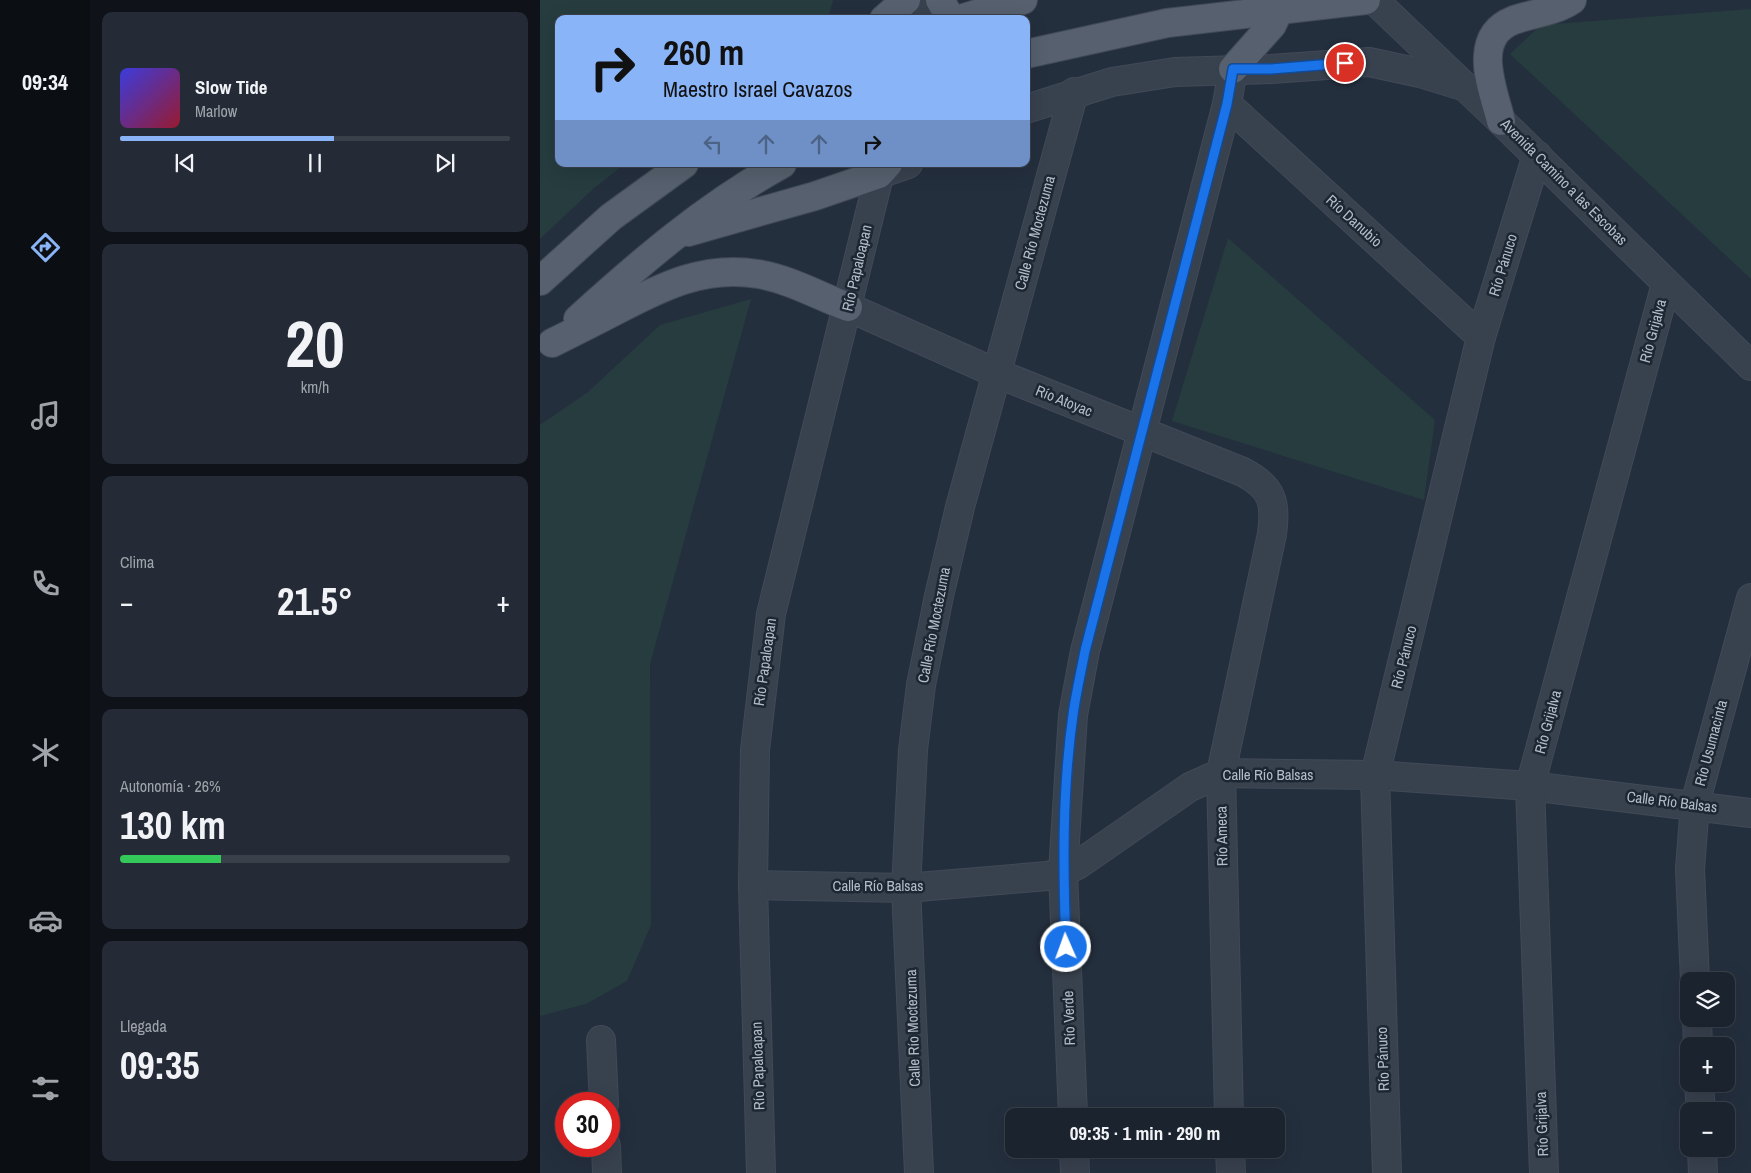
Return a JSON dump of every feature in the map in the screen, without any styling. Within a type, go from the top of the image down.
[{"type":"main road","points":[[889,15],[906,0]]},
{"type":"main road","points":[[940,0],[949,15]]},
{"type":"main road","points":[[973,15],[1023,0]]},
{"type":"main road","points":[[1030,53],[1167,23],[1283,5],[1366,0]]},
{"type":"main road","points":[[1501,120],[1487,63],[1490,43],[1500,30],[1513,20],[1553,10],[1572,0]]},
{"type":"main road","points":[[1233,69],[1272,25],[1283,5]]},
{"type":"main road","points":[[540,281],[611,217],[680,167]]},
{"type":"main road","points":[[546,348],[672,236],[725,198],[777,167]]},
{"type":"main road","points":[[672,236],[773,210],[883,167]]},
{"type":"main road","points":[[546,348],[657,289],[698,274],[720,271],[760,274],[779,279],[848,307]]},
{"type":"street","points":[[919,15],[924,0]]},
{"type":"street","name":"Avenida Camino a las Escobas","points":[[1374,0],[1501,120],[1751,366]]},
{"type":"street","points":[[1030,108],[1074,92],[1139,76],[1175,72],[1369,62],[1420,72],[1468,88]]},
{"type":"street","name":"Río Verde","points":[[1073,1108],[1063,872],[1068,769],[1074,706],[1085,651],[1227,104],[1233,69]]},
{"type":"street","name":"Calle Río Moctezuma","points":[[919,1173],[906,888],[913,750],[921,686],[960,507],[1074,92]]},
{"type":"street","name":"Río Danubio","points":[[1227,104],[1481,337]]},
{"type":"street","name":"Río Pánuco","points":[[1387,1173],[1375,775],[1481,337],[1537,156]]},
{"type":"street","name":"Río Papaloapan","points":[[761,1173],[754,885],[755,750],[771,614],[883,167]]},
{"type":"street","name":"Río Grijalva","points":[[1544,1173],[1530,786],[1666,284]]},
{"type":"street","name":"Río Atoyac","points":[[848,307],[996,373],[1243,472],[1266,489],[1273,501]]},
{"type":"street","name":"Río Ameca","points":[[1229,1108],[1221,773],[1272,534],[1273,501]]},
{"type":"street","name":"Río Usumacinta","points":[[1695,972],[1690,869],[1694,804],[1751,598]]},
{"type":"street","name":"Calle Río Balsas","points":[[754,885],[906,888],[1025,879],[1063,872],[1097,853],[1190,787],[1221,773],[1375,775],[1530,786],[1751,812]]},
{"type":"street","points":[[601,1040],[603,1092]]},
{"type":"street","points":[[606,1157],[607,1173]]},
{"type":"street","points":[[1702,1157],[1703,1173]]},
{"type":"street","points":[[1074,1158],[1075,1173]]},
{"type":"street","points":[[1230,1158],[1230,1173]]},
{"type":"green space","points":[[540,0],[833,0],[829,15],[555,15],[555,167],[621,167],[593,189],[540,239]]},
{"type":"green space","points":[[1751,9],[1751,279],[1510,54],[1541,25]]},
{"type":"green space","points":[[1228,238],[1435,420],[1424,500],[1172,421]]},
{"type":"green space","points":[[751,299],[650,664],[651,925],[627,981],[586,1004],[540,1016],[540,425],[588,392],[660,325]]},
{"type":"route","points":[[1066,947],[1063,872],[1068,769],[1073,715],[1085,651],[1227,104],[1233,69],[1271,69],[1345,63]]}]
